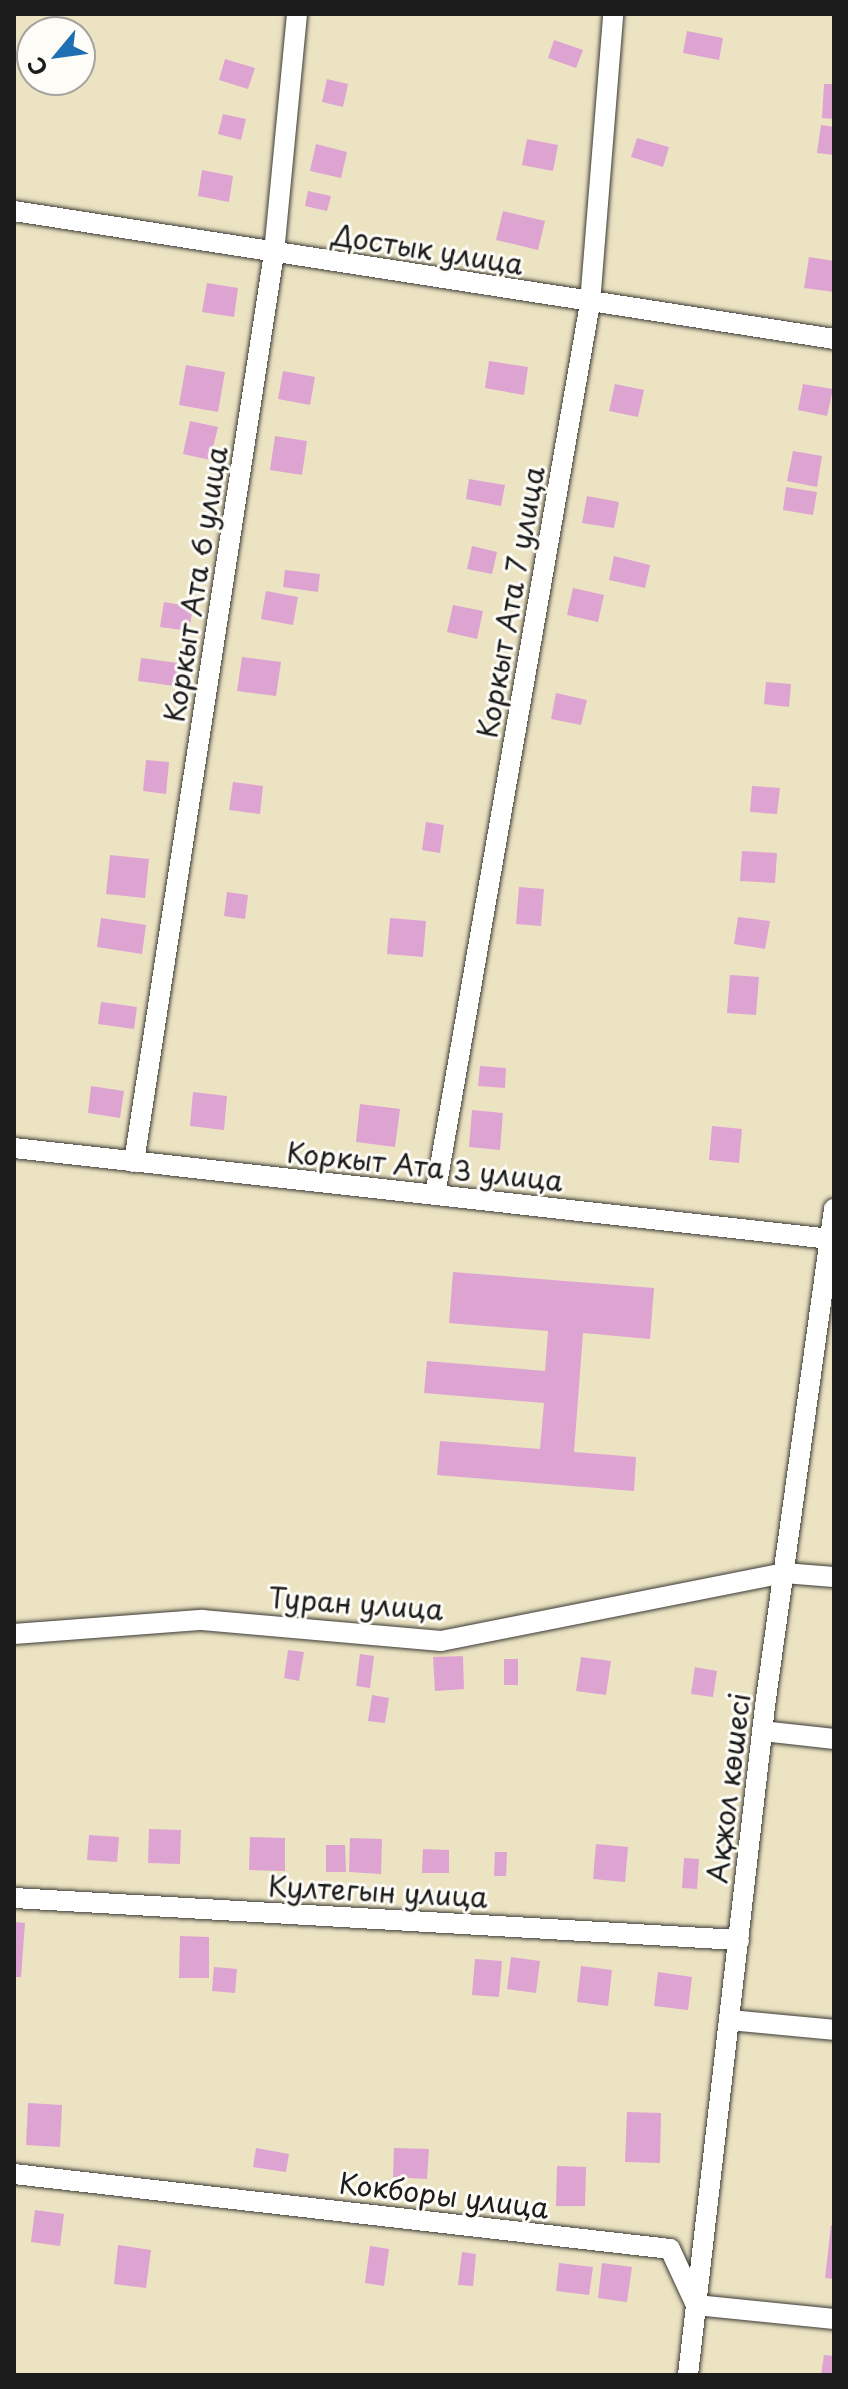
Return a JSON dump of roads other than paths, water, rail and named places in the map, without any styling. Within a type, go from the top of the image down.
[{"type":"street","name":"Коркыт Ата 6 улица","points":[[134,1162],[274,253],[297,14]]},
{"type":"street","name":"Коркыт Ата 7 улица","points":[[435,1195],[590,303],[613,14]]},
{"type":"street","name":"Достык улица","points":[[14,211],[834,339]]},
{"type":"street","name":"Коркыт Ата 3 улица","points":[[14,1148],[830,1239]]},
{"type":"street","name":"Ақжол көшесі","points":[[688,2375],[762,1731],[829,1280],[834,1209]]},
{"type":"street","name":"Туран улица","points":[[14,1634],[202,1620],[441,1641],[784,1573],[834,1577]]},
{"type":"street","points":[[762,1731],[834,1739]]},
{"type":"street","name":"Култегын улица","points":[[14,1898],[739,1940]]},
{"type":"street","points":[[729,2020],[834,2030]]},
{"type":"street","name":"Кокборы улица","points":[[14,2174],[670,2249],[696,2305]]},
{"type":"street","points":[[696,2305],[834,2319]]}]
